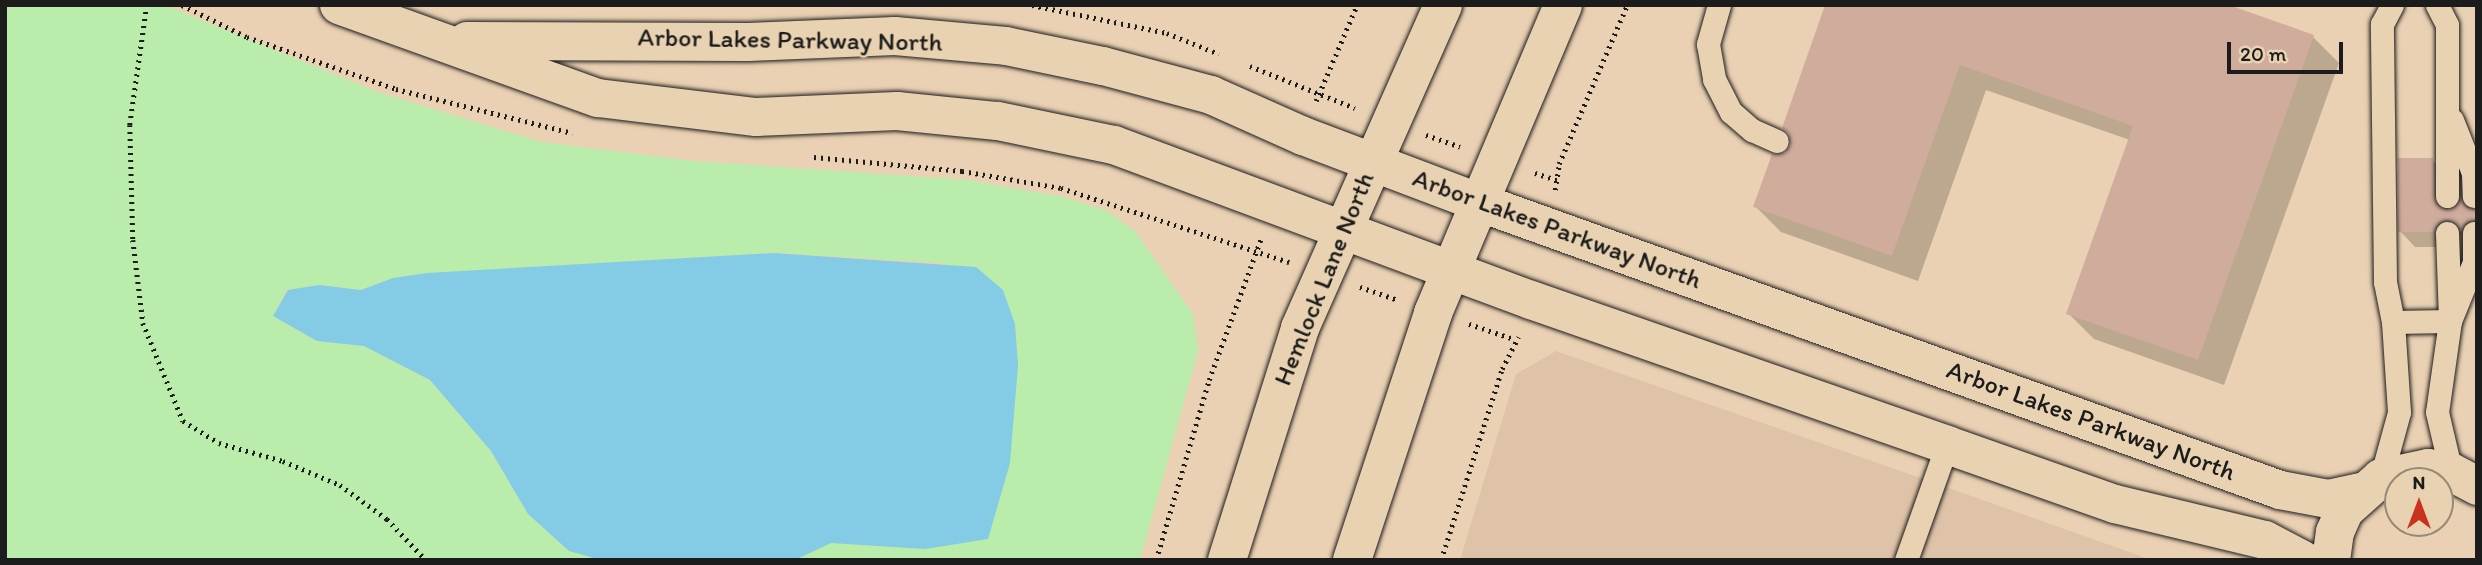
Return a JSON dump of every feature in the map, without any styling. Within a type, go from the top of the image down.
[{"type":"street","name":"Arbor Lakes Parkway North","points":[[339,5],[598,98],[757,117],[897,111],[998,121],[1114,145],[1450,270],[2115,504],[2265,540],[2303,560]]},
{"type":"street","name":"Hemlock Lane North","points":[[1227,560],[1272,412],[1322,273],[1443,5]]},
{"type":"street","points":[[1352,560],[1433,313],[1563,5]]},
{"type":"street","name":"Arbor Lakes Parkway North","points":[[444,41],[748,42],[895,36],[1006,46],[1103,66],[1211,95],[1371,162],[1478,202],[2280,490],[2328,499],[2416,469],[2464,479]]},
{"type":"street","points":[[2331,560],[2334,532],[2371,485]]},
{"type":"lane","points":[[1719,5],[1708,44],[1714,79],[1731,112],[1752,130],[1777,141]]},
{"type":"lane","points":[[2371,485],[2399,412],[2393,322],[2385,282],[2382,24],[2392,5]]},
{"type":"lane","points":[[2437,5],[2447,25],[2447,196]]},
{"type":"lane","points":[[2447,106],[2473,173],[2474,197]]},
{"type":"lane","points":[[2447,233],[2450,321],[2437,412],[2464,479]]},
{"type":"lane","points":[[2450,321],[2474,262],[2474,233]]},
{"type":"lane","points":[[2393,322],[2450,321]]},
{"type":"lane","points":[[1906,560],[1947,445]]},
{"type":"path","points":[[147,5],[130,125],[133,240],[143,323],[183,422],[219,443],[283,461],[340,485],[387,519],[426,560]]},
{"type":"path","points":[[1357,5],[1319,93],[1390,122],[1557,180],[1559,164],[1627,5]]},
{"type":"path","points":[[1156,560],[1213,368],[1256,251],[1517,340],[1502,369],[1441,560]]},
{"type":"shaded area","points":[[1556,351],[2152,560],[1460,560],[1516,374]]},
{"type":"green space","points":[[5,5],[165,5],[375,91],[541,142],[694,161],[968,180],[1063,197],[1107,211],[1135,231],[1193,314],[1198,351],[1140,560],[795,560],[831,543],[925,548],[944,263],[773,253],[393,278],[361,290],[320,285],[287,290],[273,316],[317,341],[364,346],[430,380],[491,451],[528,514],[569,551],[601,560],[5,560]]},
{"type":"water","points":[[773,253],[976,267],[1003,290],[1015,324],[1018,365],[1010,463],[988,539],[925,549],[831,543],[795,560],[601,560],[569,551],[528,514],[491,451],[430,380],[364,346],[317,341],[273,316],[288,290],[319,285],[361,290],[393,278],[427,273]]},
{"type":"building","points":[[1825,5],[2229,5],[2314,35],[2198,360],[2066,314],[2133,126],[1960,65],[1892,256],[1753,207],[1772,154],[1785,153],[1790,146],[1789,133],[1782,128]]},
{"type":"building","points":[[2398,158],[2433,158],[2435,204],[2448,210],[2460,198],[2467,208],[2477,209],[2477,220],[2466,221],[2461,231],[2447,219],[2439,222],[2433,232],[2398,232]]}]
